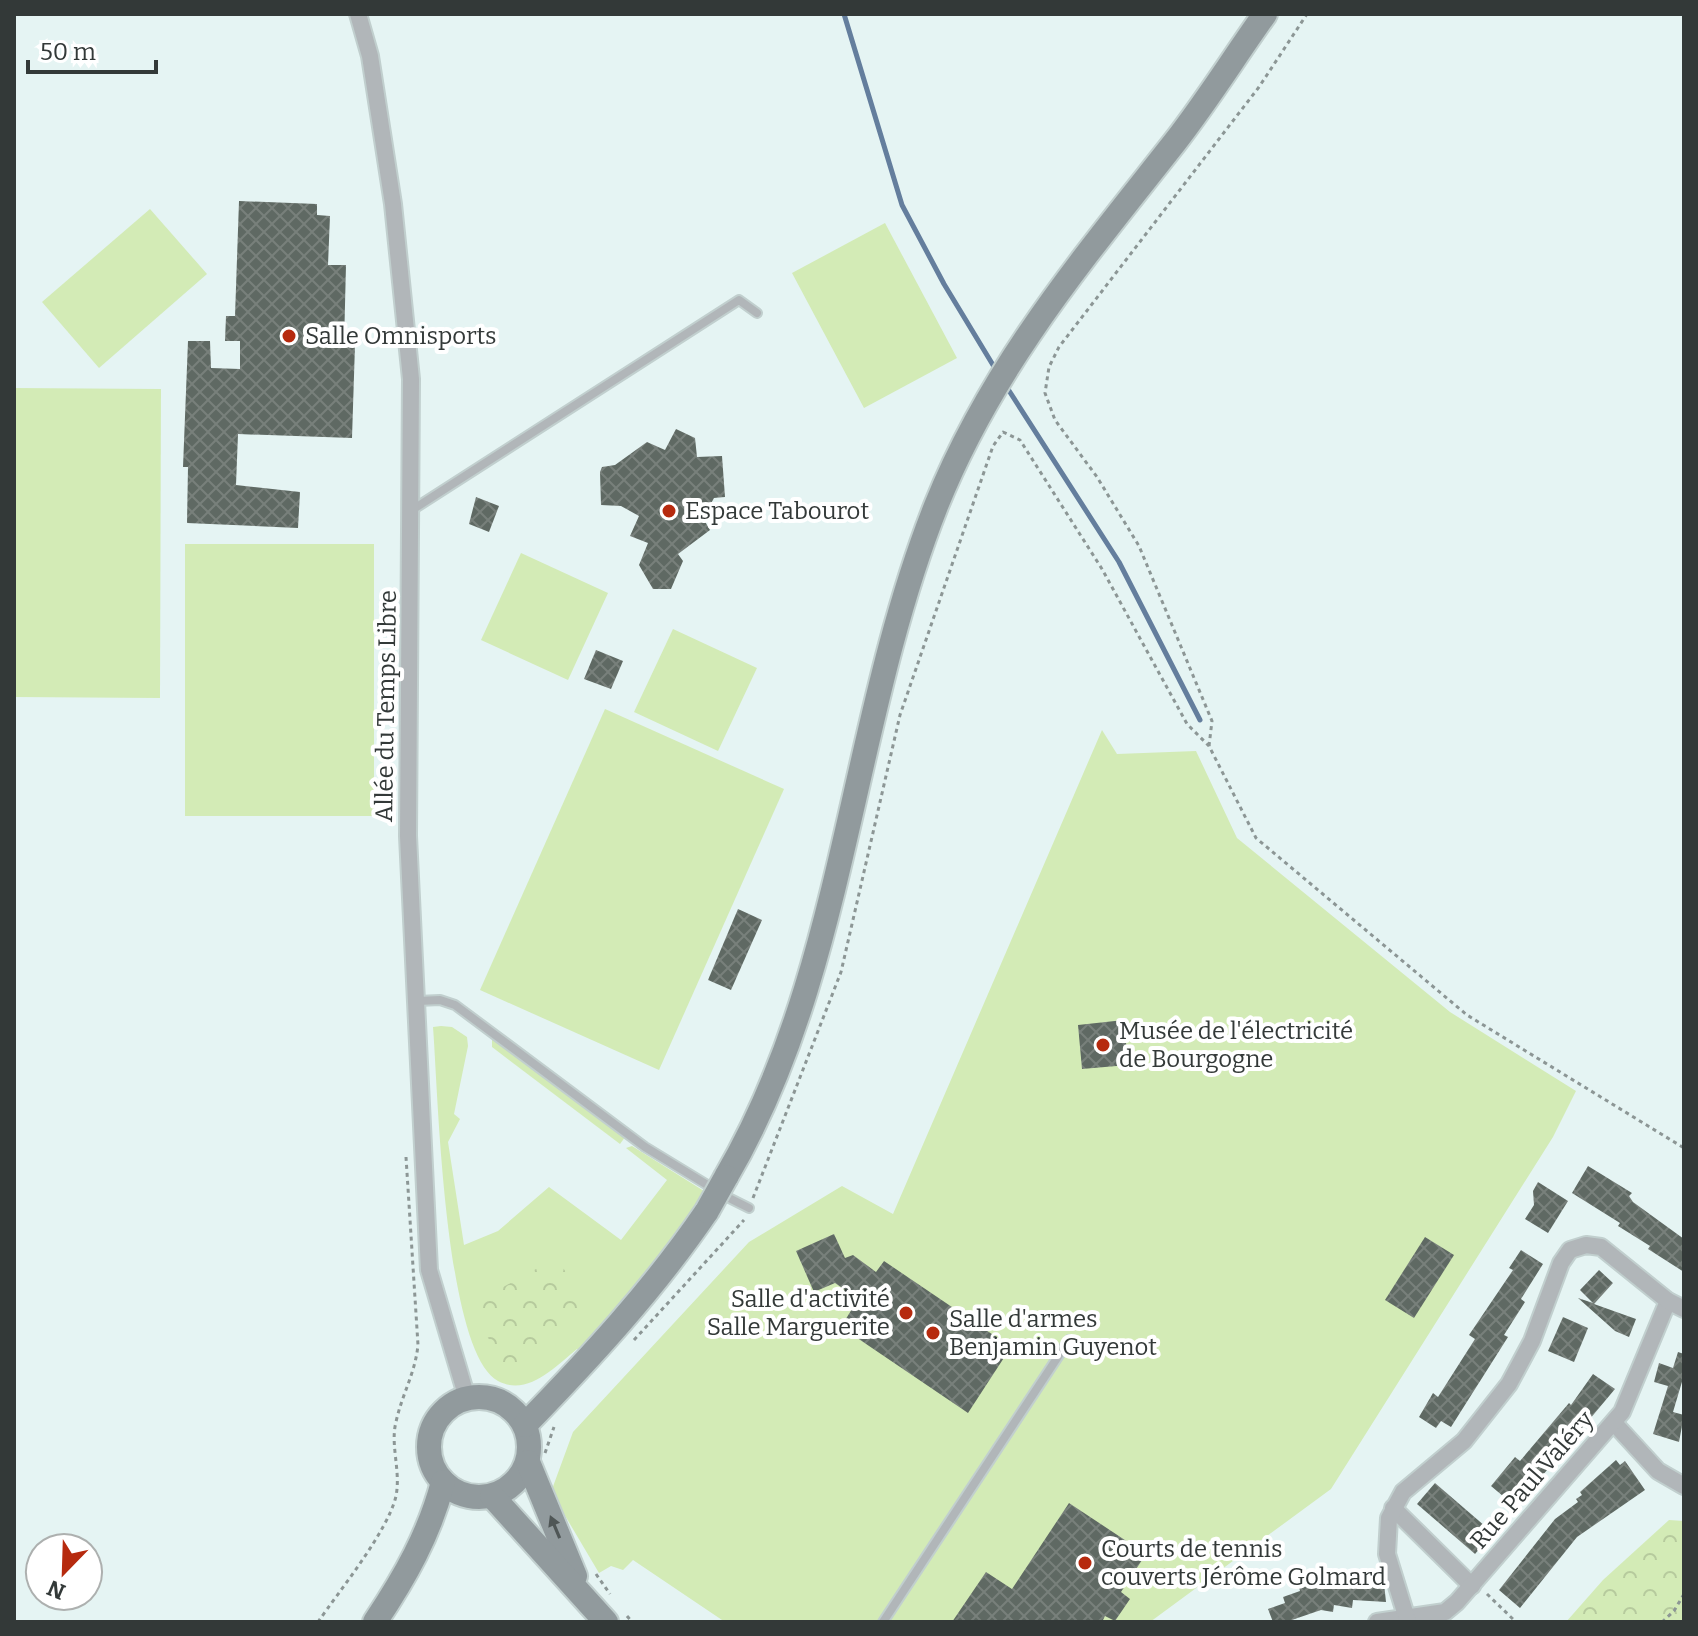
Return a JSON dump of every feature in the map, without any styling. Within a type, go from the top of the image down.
[{"type":"street","name":"Allée du Temps Libre","points":[[358,14],[370,56],[409,327],[408,836],[429,1270],[467,1398]]},
{"type":"street","points":[[525,1425],[674,1259],[721,1187],[785,1058],[815,959],[852,798],[914,566],[937,505],[990,396],[1033,323],[1175,141],[1262,14]]},
{"type":"street","points":[[1407,1620],[1386,1544],[1393,1508],[1409,1486],[1464,1441],[1509,1384],[1532,1341],[1561,1263],[1570,1250],[1586,1245],[1601,1247],[1668,1301],[1684,1309]]},
{"type":"street","name":"Rue Paul Valéry","points":[[1393,1508],[1473,1584],[1614,1423],[1626,1403],[1668,1301]]},
{"type":"street","points":[[536,1458],[520,1477],[492,1496],[466,1496],[443,1482],[430,1455],[433,1426],[442,1413],[467,1398],[485,1397],[501,1401],[515,1411],[525,1425],[530,1450],[536,1458],[582,1593]]},
{"type":"street","points":[[1614,1423],[1658,1471],[1684,1486]]},
{"type":"street","points":[[375,1622],[417,1556],[433,1520],[443,1482]]},
{"type":"street","points":[[492,1496],[582,1593],[614,1616]]},
{"type":"street","points":[[1377,1622],[1445,1612],[1473,1584]]},
{"type":"lane","points":[[411,510],[739,300],[757,313]]},
{"type":"lane","points":[[418,1001],[440,1000],[455,1005],[645,1147],[721,1187],[749,1208]]},
{"type":"lane","points":[[883,1622],[1069,1340]]},
{"type":"path","points":[[1209,746],[1212,721],[1139,546],[1097,477],[1055,420],[1045,393],[1049,367],[1059,347],[1259,87],[1307,14]]},
{"type":"path","points":[[1003,432],[1020,440],[1102,569],[1187,724],[1209,746],[1256,838],[1467,1015],[1684,1148]]},
{"type":"path","points":[[536,1458],[554,1426]]},
{"type":"path","points":[[594,1571],[612,1597]]},
{"type":"path","points":[[1473,1584],[1516,1622]]},
{"type":"path","points":[[1662,1622],[1674,1611],[1684,1594]]},
{"type":"path","points":[[614,1616],[632,1622]]},
{"type":"green space","points":[[150,209],[207,274],[99,368],[42,302]]},
{"type":"green space","points":[[885,223],[957,358],[864,408],[792,273]]},
{"type":"green space","points":[[14,388],[161,389],[160,698],[14,697]]},
{"type":"green space","points":[[185,544],[374,544],[374,816],[185,816]]},
{"type":"green space","points":[[521,553],[608,593],[568,680],[481,640]]},
{"type":"green space","points":[[673,629],[757,668],[718,751],[634,712]]},
{"type":"green space","points":[[605,709],[784,789],[659,1070],[480,990]]},
{"type":"green space","points":[[1102,730],[1117,754],[1196,751],[1237,838],[1450,1012],[1576,1091],[1553,1137],[1331,1489],[1150,1622],[725,1622],[633,1560],[623,1570],[611,1566],[599,1573],[551,1492],[573,1432],[749,1242],[842,1186],[893,1214]]},
{"type":"green space","points":[[433,1027],[452,1027],[467,1037],[468,1046],[454,1114],[460,1119],[448,1142],[464,1245],[498,1231],[549,1187],[621,1240],[667,1180],[626,1148],[632,1146],[704,1191],[662,1254],[581,1350],[577,1349],[541,1377],[520,1385],[498,1381],[480,1360],[466,1322],[455,1273],[447,1217]]},
{"type":"green space","points":[[492,1035],[628,1133],[620,1144],[492,1047]]},
{"type":"green space","points":[[556,1258],[593,1310],[521,1369],[504,1367],[486,1334],[478,1301]]},
{"type":"green space","points":[[1669,1520],[1684,1521],[1684,1622],[1566,1622],[1603,1580]]},
{"type":"building","name":"Salle Omnisports","points":[[239,201],[317,204],[317,215],[330,216],[328,265],[346,265],[344,345],[355,345],[352,438],[238,434],[236,485],[300,492],[298,528],[187,523],[188,467],[183,467],[188,341],[210,341],[211,368],[240,369],[240,341],[225,341],[226,316],[235,316]]},
{"type":"building","name":"Espace Tabourot","points":[[676,429],[695,438],[697,457],[722,456],[725,497],[714,498],[703,518],[710,530],[678,554],[683,561],[671,589],[653,589],[639,565],[648,543],[630,536],[639,516],[621,506],[601,505],[600,472],[602,467],[615,465],[647,442],[665,450]]},
{"type":"building","points":[[476,497],[499,506],[489,532],[469,524]]},
{"type":"building","points":[[596,650],[623,661],[611,689],[584,679]]},
{"type":"building","points":[[738,909],[762,920],[731,990],[708,980]]},
{"type":"building","name":"Musée de l'électricité de Bourgogne","points":[[1124,1020],[1128,1065],[1082,1069],[1078,1025]]},
{"type":"building","points":[[1588,1166],[1632,1193],[1629,1196],[1633,1202],[1684,1239],[1684,1272],[1648,1249],[1650,1246],[1618,1226],[1620,1223],[1572,1193]]},
{"type":"building","points":[[1538,1182],[1568,1201],[1548,1233],[1525,1219],[1534,1205],[1533,1191]]},
{"type":"building","name":"Salle d'activité Salle Marguerite","points":[[834,1234],[845,1258],[853,1255],[876,1272],[884,1261],[1011,1347],[968,1413],[841,1327],[858,1299],[835,1283],[814,1292],[796,1251]]},
{"type":"building","points":[[1425,1237],[1454,1255],[1414,1318],[1385,1300]]},
{"type":"building","points":[[1521,1250],[1543,1264],[1521,1299],[1525,1302],[1504,1335],[1508,1337],[1451,1427],[1441,1421],[1436,1428],[1419,1417],[1433,1393],[1438,1397],[1475,1339],[1469,1335],[1513,1270],[1509,1268]]},
{"type":"building","points":[[1599,1270],[1613,1283],[1594,1304],[1636,1319],[1629,1337],[1615,1331],[1578,1298],[1593,1303],[1580,1290]]},
{"type":"building","points":[[1563,1317],[1588,1328],[1574,1362],[1548,1351]]},
{"type":"building","points":[[1678,1352],[1684,1354],[1684,1375],[1673,1412],[1684,1415],[1679,1442],[1653,1434],[1668,1386],[1654,1382],[1659,1363],[1673,1368]]},
{"type":"building","points":[[1593,1374],[1615,1389],[1516,1507],[1491,1486],[1515,1457],[1520,1461],[1569,1403],[1571,1405]]},
{"type":"building","points":[[1616,1460],[1620,1465],[1625,1461],[1645,1490],[1577,1537],[1520,1608],[1499,1590],[1555,1519],[1578,1502],[1576,1499],[1582,1495],[1580,1492]]},
{"type":"building","points":[[1435,1483],[1493,1533],[1475,1554],[1417,1504]]},
{"type":"building","name":"Courts de tennis couverts Jérôme Golmard","points":[[1069,1503],[1146,1554],[1121,1592],[1130,1599],[1115,1621],[1105,1616],[1102,1622],[952,1622],[986,1572],[1012,1589]]},
{"type":"building","points":[[1358,1575],[1384,1583],[1386,1602],[1353,1600],[1352,1608],[1334,1605],[1333,1612],[1321,1610],[1286,1622],[1273,1622],[1268,1609],[1285,1603],[1283,1597],[1300,1591],[1299,1587],[1318,1584],[1320,1576],[1356,1582]]},
{"type":"waterway","points":[[844,14],[902,205],[944,284],[996,370]]},
{"type":"waterway","points":[[1006,386],[1119,562],[1200,720]]},
{"type":"place","name":"Salle Omnisports","points":[[289,336]]},
{"type":"place","name":"Espace Tabourot","points":[[669,511]]},
{"type":"place","name":"Musée de l'électricité de Bourgogne","points":[[1103,1045]]},
{"type":"place","name":"Salle d'activité Salle Marguerite","points":[[906,1313]]},
{"type":"place","name":"Salle d'armes Benjamin Guyenot","points":[[933,1333]]},
{"type":"place","name":"Courts de tennis couverts Jérôme Golmard","points":[[1085,1563]]}]
